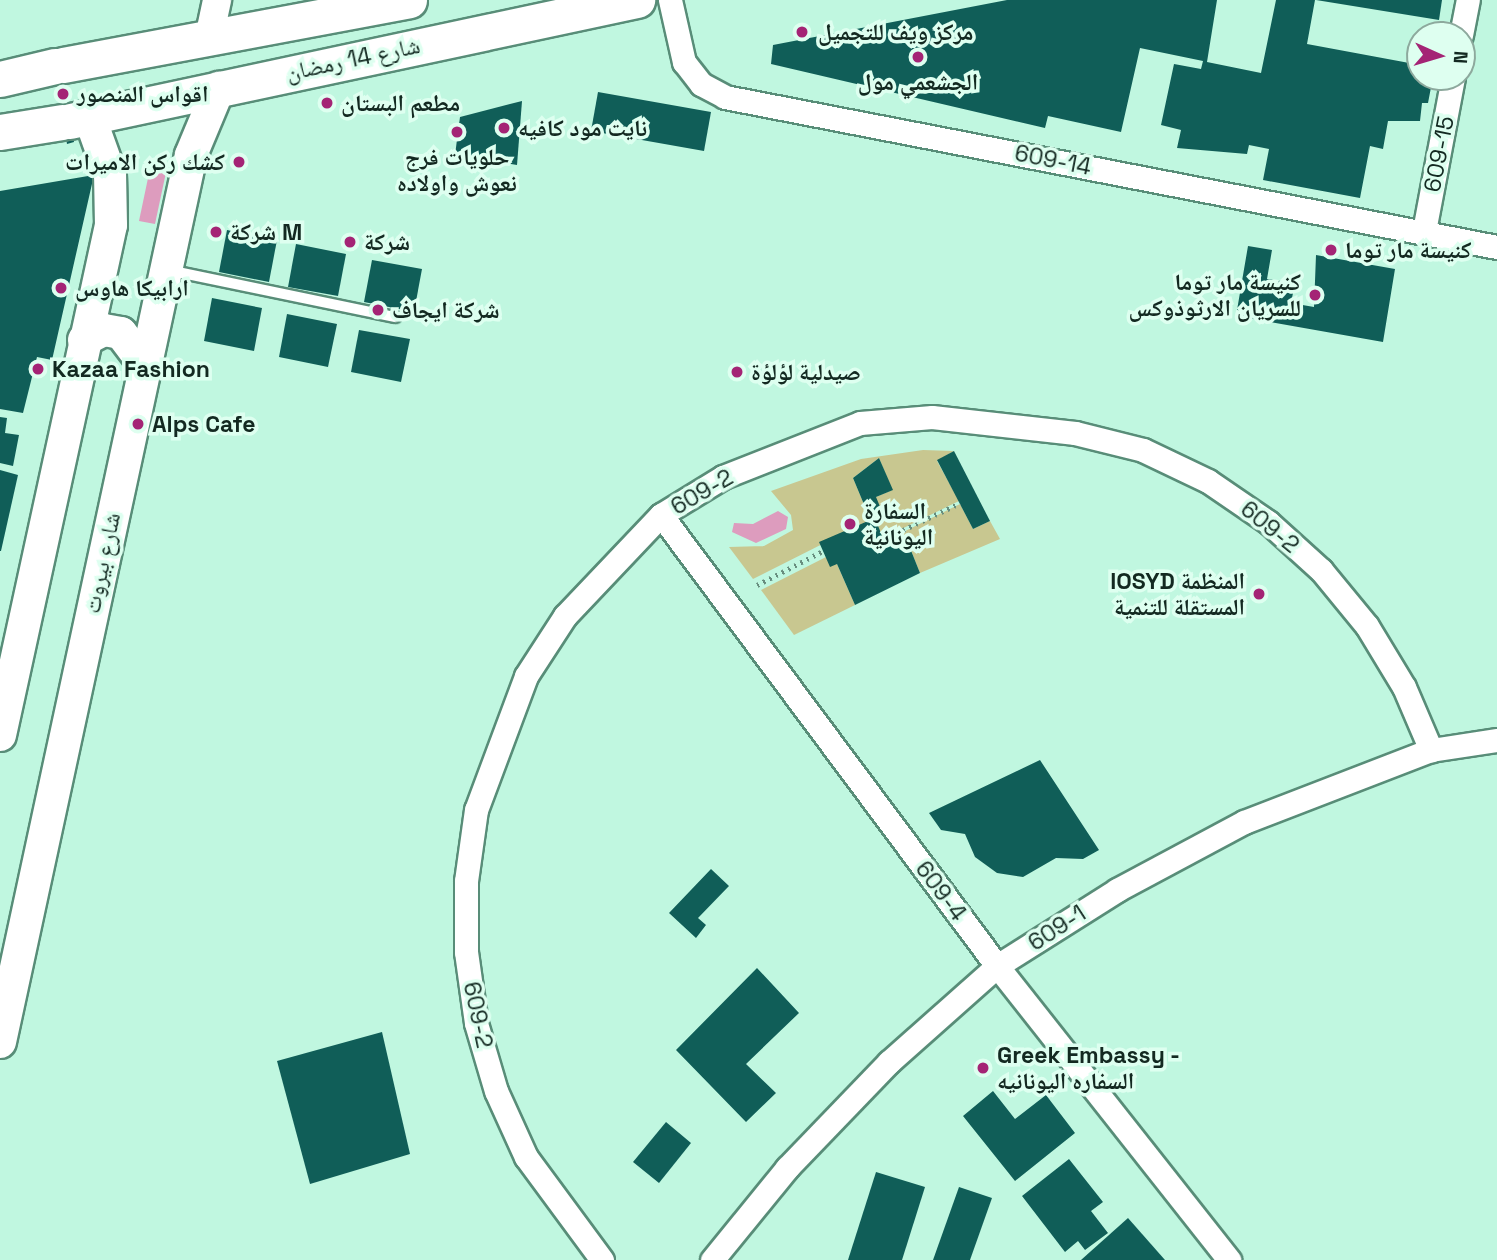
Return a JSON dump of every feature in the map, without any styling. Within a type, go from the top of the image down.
[{"type":"main road","name":"شارع 14 رمضان","points":[[0,79],[409,0]]},
{"type":"main road","name":"شارع 14 رمضان","points":[[0,132],[74,120],[637,0]]},
{"type":"main road","name":"شارع بيروت","points":[[0,1042],[144,363],[191,155],[219,88]]},
{"type":"main road","points":[[0,735],[113,193],[74,120]]},
{"type":"main road","points":[[84,340],[104,330],[121,333],[144,363]]},
{"type":"street","points":[[209,38],[216,0]]},
{"type":"street","name":"609-14","points":[[670,0],[684,62],[701,84],[725,97],[1497,247]]},
{"type":"street","points":[[1464,21],[1468,0]]},
{"type":"street","name":"609-15","points":[[1424,231],[1450,91]]},
{"type":"street","name":"609-2","points":[[602,1260],[526,1157],[496,1091],[473,999],[466,881],[483,787],[526,676],[565,616],[661,516],[723,477],[860,423],[932,417],[1004,422],[1143,450],[1218,488],[1321,570],[1373,636],[1431,750]]},
{"type":"street","name":"609-4","points":[[661,516],[997,966],[1229,1260]]},
{"type":"street","name":"609-1","points":[[712,1260],[786,1168],[889,1062],[997,966],[1117,890],[1244,822],[1431,750],[1497,740]]},
{"type":"lane","points":[[166,270],[395,317]]},
{"type":"path","points":[[884,539],[960,503]]},
{"type":"path","points":[[757,585],[823,551]]},
{"type":"shaded area","points":[[152,159],[168,163],[155,224],[139,221]]},
{"type":"shaded area","points":[[923,450],[954,451],[937,461],[959,501],[883,538],[874,518],[753,579],[729,547],[764,546],[793,530],[791,515],[771,491],[861,459]],"holes":[[[879,458],[892,490],[876,497],[868,514],[853,478]]]},
{"type":"shaded area","points":[[960,504],[973,529],[990,521],[1000,539],[920,573],[906,538],[886,546],[885,541]]},
{"type":"shaded area","points":[[778,511],[788,517],[786,529],[756,543],[732,532],[734,523],[753,524]]},
{"type":"shaded area","points":[[826,557],[837,564],[855,605],[794,635],[761,590]]},
{"type":"building","points":[[1007,0],[1217,0],[1207,62],[1261,73],[1276,0],[1315,0],[1307,44],[1406,62],[1406,91],[1430,91],[1428,103],[1422,103],[1420,121],[1388,121],[1383,149],[1370,146],[1360,198],[1263,180],[1269,149],[1249,145],[1247,154],[1177,148],[1181,130],[1161,125],[1174,64],[1201,69],[1203,61],[1140,48],[1121,132],[1048,116],[1045,128],[771,64],[773,45]]},
{"type":"building","points":[[1316,0],[1442,0],[1439,20]]},
{"type":"building","name":"اقواس المنصور","points":[[60,48],[74,142],[67,144],[52,49]]},
{"type":"building","points":[[598,92],[711,112],[704,151],[591,131]]},
{"type":"building","points":[[522,101],[517,165],[455,155],[460,117]]},
{"type":"building","points":[[94,175],[52,360],[37,357],[23,413],[0,409],[0,191]]},
{"type":"building","points":[[227,230],[277,240],[269,282],[219,272]]},
{"type":"building","points":[[296,244],[346,254],[338,296],[288,287]]},
{"type":"building","name":"كنيسة مار توما للسريان الارثوذوكس","points":[[1248,246],[1272,250],[1267,279],[1295,283],[1291,303],[1314,307],[1316,255],[1395,269],[1383,342],[1236,316]]},
{"type":"building","points":[[372,260],[422,269],[414,312],[364,302]]},
{"type":"building","points":[[212,298],[262,308],[254,351],[204,341]]},
{"type":"building","points":[[287,314],[337,324],[328,367],[279,357]]},
{"type":"building","points":[[359,330],[410,339],[401,382],[351,372]]},
{"type":"building","points":[[0,417],[7,418],[5,433],[19,435],[13,466],[0,463]]},
{"type":"building","points":[[954,451],[990,521],[973,529],[937,460]]},
{"type":"building","points":[[879,458],[893,490],[876,497],[881,509],[868,514],[853,478]]},
{"type":"building","points":[[0,470],[18,475],[1,551],[0,551]]},
{"type":"building","points":[[875,518],[886,546],[906,538],[920,573],[855,605],[837,564],[830,567],[819,542]]},
{"type":"building","points":[[1040,760],[1099,850],[1083,859],[1056,858],[1023,877],[997,873],[975,857],[965,834],[941,830],[929,813]]},
{"type":"building","points":[[711,869],[729,886],[698,918],[706,925],[696,938],[669,913]]},
{"type":"building","points":[[757,968],[799,1013],[746,1064],[776,1093],[746,1122],[676,1050]]},
{"type":"building","points":[[382,1032],[410,1154],[310,1184],[277,1061]]},
{"type":"building","points":[[993,1091],[1015,1119],[1046,1095],[1075,1133],[1015,1181],[963,1116]]},
{"type":"building","points":[[666,1122],[691,1143],[659,1183],[633,1162]]},
{"type":"building","points":[[1069,1159],[1103,1202],[1091,1211],[1108,1233],[1085,1250],[1078,1241],[1065,1252],[1022,1196]]},
{"type":"building","points":[[876,1172],[925,1187],[902,1260],[848,1260]]},
{"type":"building","points":[[959,1187],[992,1198],[970,1260],[933,1260]]},
{"type":"building","points":[[1128,1218],[1165,1260],[1081,1260]]},
{"type":"place","name":"مركز ويف للتجميل","points":[[802,32]]},
{"type":"place","name":"الجشعمي مول","points":[[918,57]]},
{"type":"place","name":"اقواس المنصور","points":[[63,94]]},
{"type":"place","name":"مطعم البستان","points":[[327,103]]},
{"type":"place","name":"نايت مود كافيه","points":[[504,128]]},
{"type":"place","name":"حلويات فرج نعوش واولاده","points":[[457,132]]},
{"type":"place","name":"كشك ركن الاميرات","points":[[239,162]]},
{"type":"place","name":"شركة M","points":[[216,232]]},
{"type":"place","name":"شركة","points":[[350,242]]},
{"type":"place","name":"كنيسة مار توما","points":[[1331,250]]},
{"type":"place","name":"ارابيكا هاوس","points":[[61,288]]},
{"type":"place","name":"كنيسة مار توما للسريان الارثوذوكس","points":[[1315,295]]},
{"type":"place","name":"شركة ايجاف","points":[[378,310]]},
{"type":"place","name":"Kazaa Fashion","points":[[38,369]]},
{"type":"place","name":"صيدلية لؤلؤة","points":[[737,372]]},
{"type":"place","name":"Alps Cafe","points":[[138,424]]},
{"type":"place","name":"السفارة اليونانية","points":[[850,524]]},
{"type":"place","name":"IOSYD المنظمة المستقلة للتنمية","points":[[1259,594]]},
{"type":"place","name":"Greek Embassy - السفاره اليونانيه","points":[[983,1068]]}]
